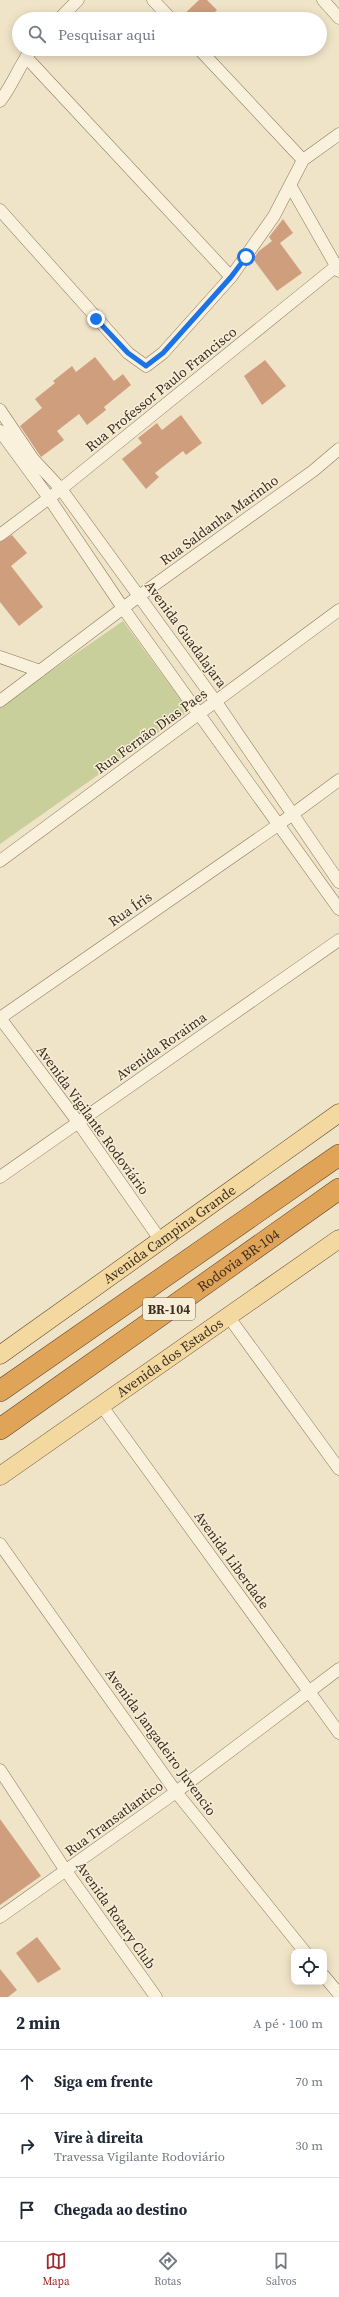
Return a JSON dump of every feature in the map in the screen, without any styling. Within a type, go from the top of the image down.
[{"type":"highway","name":"Rodovia BR-104","points":[[0,1391],[339,1155]]},
{"type":"highway","name":"Rodovia BR-104","points":[[0,1429],[339,1189]]},
{"type":"main road","name":"Avenida Campina Grande","points":[[0,1355],[339,1113]]},
{"type":"main road","name":"Avenida dos Estados","points":[[0,1476],[339,1239]]},
{"type":"street","points":[[66,12],[78,0]]},
{"type":"street","points":[[153,0],[164,12]]},
{"type":"street","points":[[322,0],[339,18]]},
{"type":"street","points":[[0,101],[9,90],[27,56]]},
{"type":"street","points":[[32,56],[231,277]]},
{"type":"street","points":[[206,56],[303,160]]},
{"type":"street","points":[[0,210],[128,353],[146,366],[163,353],[231,277],[274,216],[303,160],[339,134]]},
{"type":"street","points":[[290,185],[338,267]]},
{"type":"street","name":"Rua Professor Paulo Francisco","points":[[0,535],[62,489],[338,267]]},
{"type":"street","name":"Avenida Guadalajara","points":[[0,410],[33,459],[62,489],[216,702],[339,882]]},
{"type":"street","points":[[0,431],[49,498],[123,608],[339,909]]},
{"type":"street","name":"Rua Saldanha Marinho","points":[[0,701],[139,596],[313,471],[339,449]]},
{"type":"street","name":"Rua Fernão Dias Paes","points":[[0,861],[339,610]]},
{"type":"street","points":[[0,657],[40,671]]},
{"type":"street","name":"Rua Íris","points":[[0,1018],[278,825],[339,780]]},
{"type":"street","name":"Avenida Roraima","points":[[0,1177],[339,940]]},
{"type":"street","name":"Avenida Vigilante Rodoviário","points":[[0,1018],[78,1122],[161,1241]]},
{"type":"street","points":[[228,1316],[339,1469]]},
{"type":"street","name":"Avenida Liberdade","points":[[102,1405],[339,1733]]},
{"type":"street","name":"Avenida Jangadeiro Juvencio","points":[[0,1544],[176,1792],[303,1949]]},
{"type":"street","name":"Rua Transatlantico","points":[[0,1917],[176,1792],[339,1669]]},
{"type":"street","name":"Avenida Rotary Club","points":[[0,1770],[66,1871],[156,1997]]},
{"type":"street","points":[[327,1980],[339,1994]]},
{"type":"green space","points":[[123,621],[189,711],[0,844],[0,706]]},
{"type":"building","points":[[199,0],[207,0],[217,10],[215,12],[186,12]]},
{"type":"building","points":[[283,219],[293,233],[280,243],[302,273],[277,291],[253,259],[259,251],[272,241],[269,237]]},
{"type":"building","points":[[95,357],[114,381],[123,374],[131,385],[104,407],[106,410],[87,425],[79,414],[57,431],[64,440],[41,457],[20,426],[42,408],[35,399],[55,383],[53,381],[72,366],[76,372]]},
{"type":"building","points":[[265,360],[286,386],[262,405],[244,376]]},
{"type":"building","points":[[181,415],[202,443],[186,455],[183,451],[155,473],[159,477],[146,489],[122,459],[142,443],[138,438],[157,423],[162,430]]},
{"type":"building","points":[[12,535],[27,553],[11,566],[43,607],[19,626],[0,602],[0,542]]},
{"type":"building","points":[[0,1819],[41,1876],[0,1905]]},
{"type":"building","points":[[37,1937],[61,1969],[38,1983],[16,1953]]},
{"type":"building","points":[[0,1969],[17,1990],[8,1997],[0,1997]]},
{"type":"route","points":[[96,319],[128,353],[138,362],[146,366],[156,360],[163,353],[231,277],[246,257]]}]
